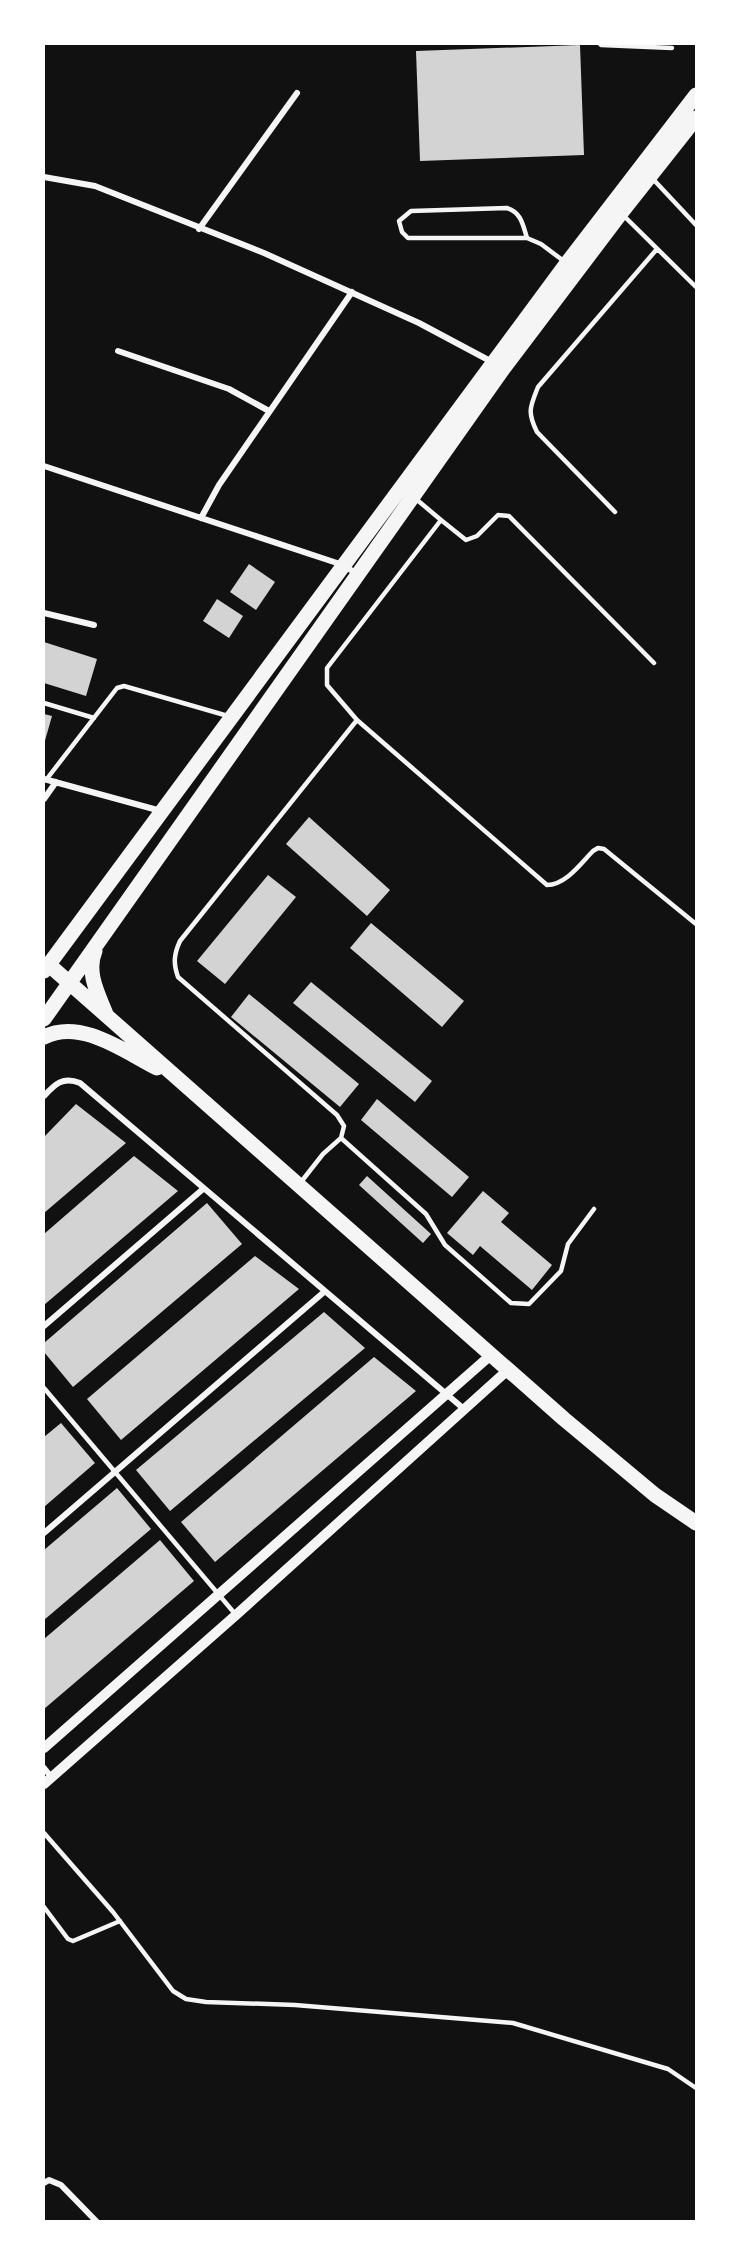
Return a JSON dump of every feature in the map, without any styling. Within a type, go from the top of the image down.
[{"type":"main road","points":[[696,95],[616,208],[498,366],[344,565],[46,968],[69,982],[509,1368],[564,1419],[655,1495],[696,1523]]},
{"type":"main road","points":[[616,208],[651,176],[696,118]]},
{"type":"main road","points":[[44,1019],[414,497],[498,366]]},
{"type":"main road","points":[[101,938],[91,960],[92,977],[107,1016]]},
{"type":"main road","points":[[44,1037],[52,1032],[77,1031],[91,1035],[179,1079]]},
{"type":"street","points":[[199,229],[297,93]]},
{"type":"street","points":[[44,177],[94,186],[264,253],[419,323],[498,366]]},
{"type":"street","points":[[201,518],[219,484],[352,292]]},
{"type":"street","points":[[118,351],[229,389],[269,411]]},
{"type":"street","points":[[44,466],[344,565],[359,575]]},
{"type":"street","points":[[44,613],[94,625]]},
{"type":"street","points":[[45,779],[161,811]]},
{"type":"street","points":[[44,799],[56,782]]},
{"type":"street","points":[[44,1096],[57,1082],[66,1080],[80,1083],[464,1409]]},
{"type":"street","points":[[44,1326],[203,1189]]},
{"type":"street","points":[[44,1533],[324,1292]]},
{"type":"street","points":[[44,1748],[492,1354]]},
{"type":"street","points":[[44,1768],[48,1781],[236,1615],[509,1368]]},
{"type":"street","points":[[44,2183],[50,2180],[62,2185],[97,2222]]},
{"type":"lane","points":[[600,44],[672,48]]},
{"type":"lane","points":[[651,176],[696,225]]},
{"type":"lane","points":[[527,238],[520,217],[514,210],[507,208],[411,211],[399,221],[402,232],[408,238],[527,238],[541,244],[572,267]]},
{"type":"lane","points":[[616,208],[696,287]]},
{"type":"lane","points":[[615,512],[537,432],[530,419],[530,409],[538,387],[657,249]]},
{"type":"lane","points":[[414,497],[466,540],[477,536],[498,515],[509,516],[654,663]]},
{"type":"lane","points":[[441,520],[327,668],[327,685],[357,720],[548,885],[555,885],[562,881],[593,851],[598,848],[604,849],[696,924]]},
{"type":"lane","points":[[45,779],[117,688],[124,686],[231,717]]},
{"type":"lane","points":[[44,703],[94,718]]},
{"type":"lane","points":[[299,1184],[323,1154],[341,1138],[344,1126],[337,1115],[178,977],[174,955],[180,941],[357,720]]},
{"type":"lane","points":[[341,1138],[426,1214],[445,1245],[511,1303],[529,1304],[561,1271],[568,1244],[594,1209]]},
{"type":"lane","points":[[44,1388],[236,1615]]},
{"type":"lane","points":[[44,1833],[120,1921],[173,1992],[186,1999],[459,2017],[513,2023],[668,2069],[696,2088]]},
{"type":"lane","points":[[44,1907],[68,1939],[73,1941],[120,1921]]},
{"type":"building","points":[[580,45],[584,155],[420,161],[416,51]]},
{"type":"building","points":[[249,564],[275,582],[256,610],[230,592]]},
{"type":"building","points":[[217,599],[243,616],[229,638],[203,621]]},
{"type":"building","points":[[44,642],[97,659],[86,696],[44,683]]},
{"type":"building","points":[[44,714],[52,716],[44,744]]},
{"type":"building","points":[[309,817],[390,890],[367,916],[286,844]]},
{"type":"building","points":[[268,875],[296,897],[225,984],[197,961]]},
{"type":"building","points":[[371,923],[464,1001],[442,1027],[350,948]]},
{"type":"building","points":[[311,982],[432,1081],[415,1102],[293,1003]]},
{"type":"building","points":[[249,994],[359,1084],[340,1107],[231,1017]]},
{"type":"building","points":[[377,1099],[469,1177],[452,1197],[361,1120]]},
{"type":"building","points":[[76,1104],[126,1143],[44,1213],[44,1137]]},
{"type":"building","points":[[134,1156],[178,1191],[44,1305],[44,1234]]},
{"type":"building","points":[[367,1176],[431,1234],[423,1243],[359,1185]]},
{"type":"building","points":[[483,1191],[509,1213],[501,1222],[552,1265],[532,1290],[480,1246],[473,1255],[447,1233]]},
{"type":"building","points":[[207,1203],[242,1244],[73,1387],[44,1352],[44,1343]]},
{"type":"building","points":[[255,1256],[299,1289],[121,1440],[87,1399]]},
{"type":"building","points":[[324,1312],[365,1348],[170,1511],[136,1470]]},
{"type":"building","points":[[374,1357],[416,1391],[215,1562],[181,1522]]},
{"type":"building","points":[[61,1423],[95,1463],[44,1507],[44,1437]]},
{"type":"building","points":[[117,1488],[151,1529],[44,1620],[44,1550]]},
{"type":"building","points":[[160,1540],[194,1581],[44,1709],[44,1639]]}]
